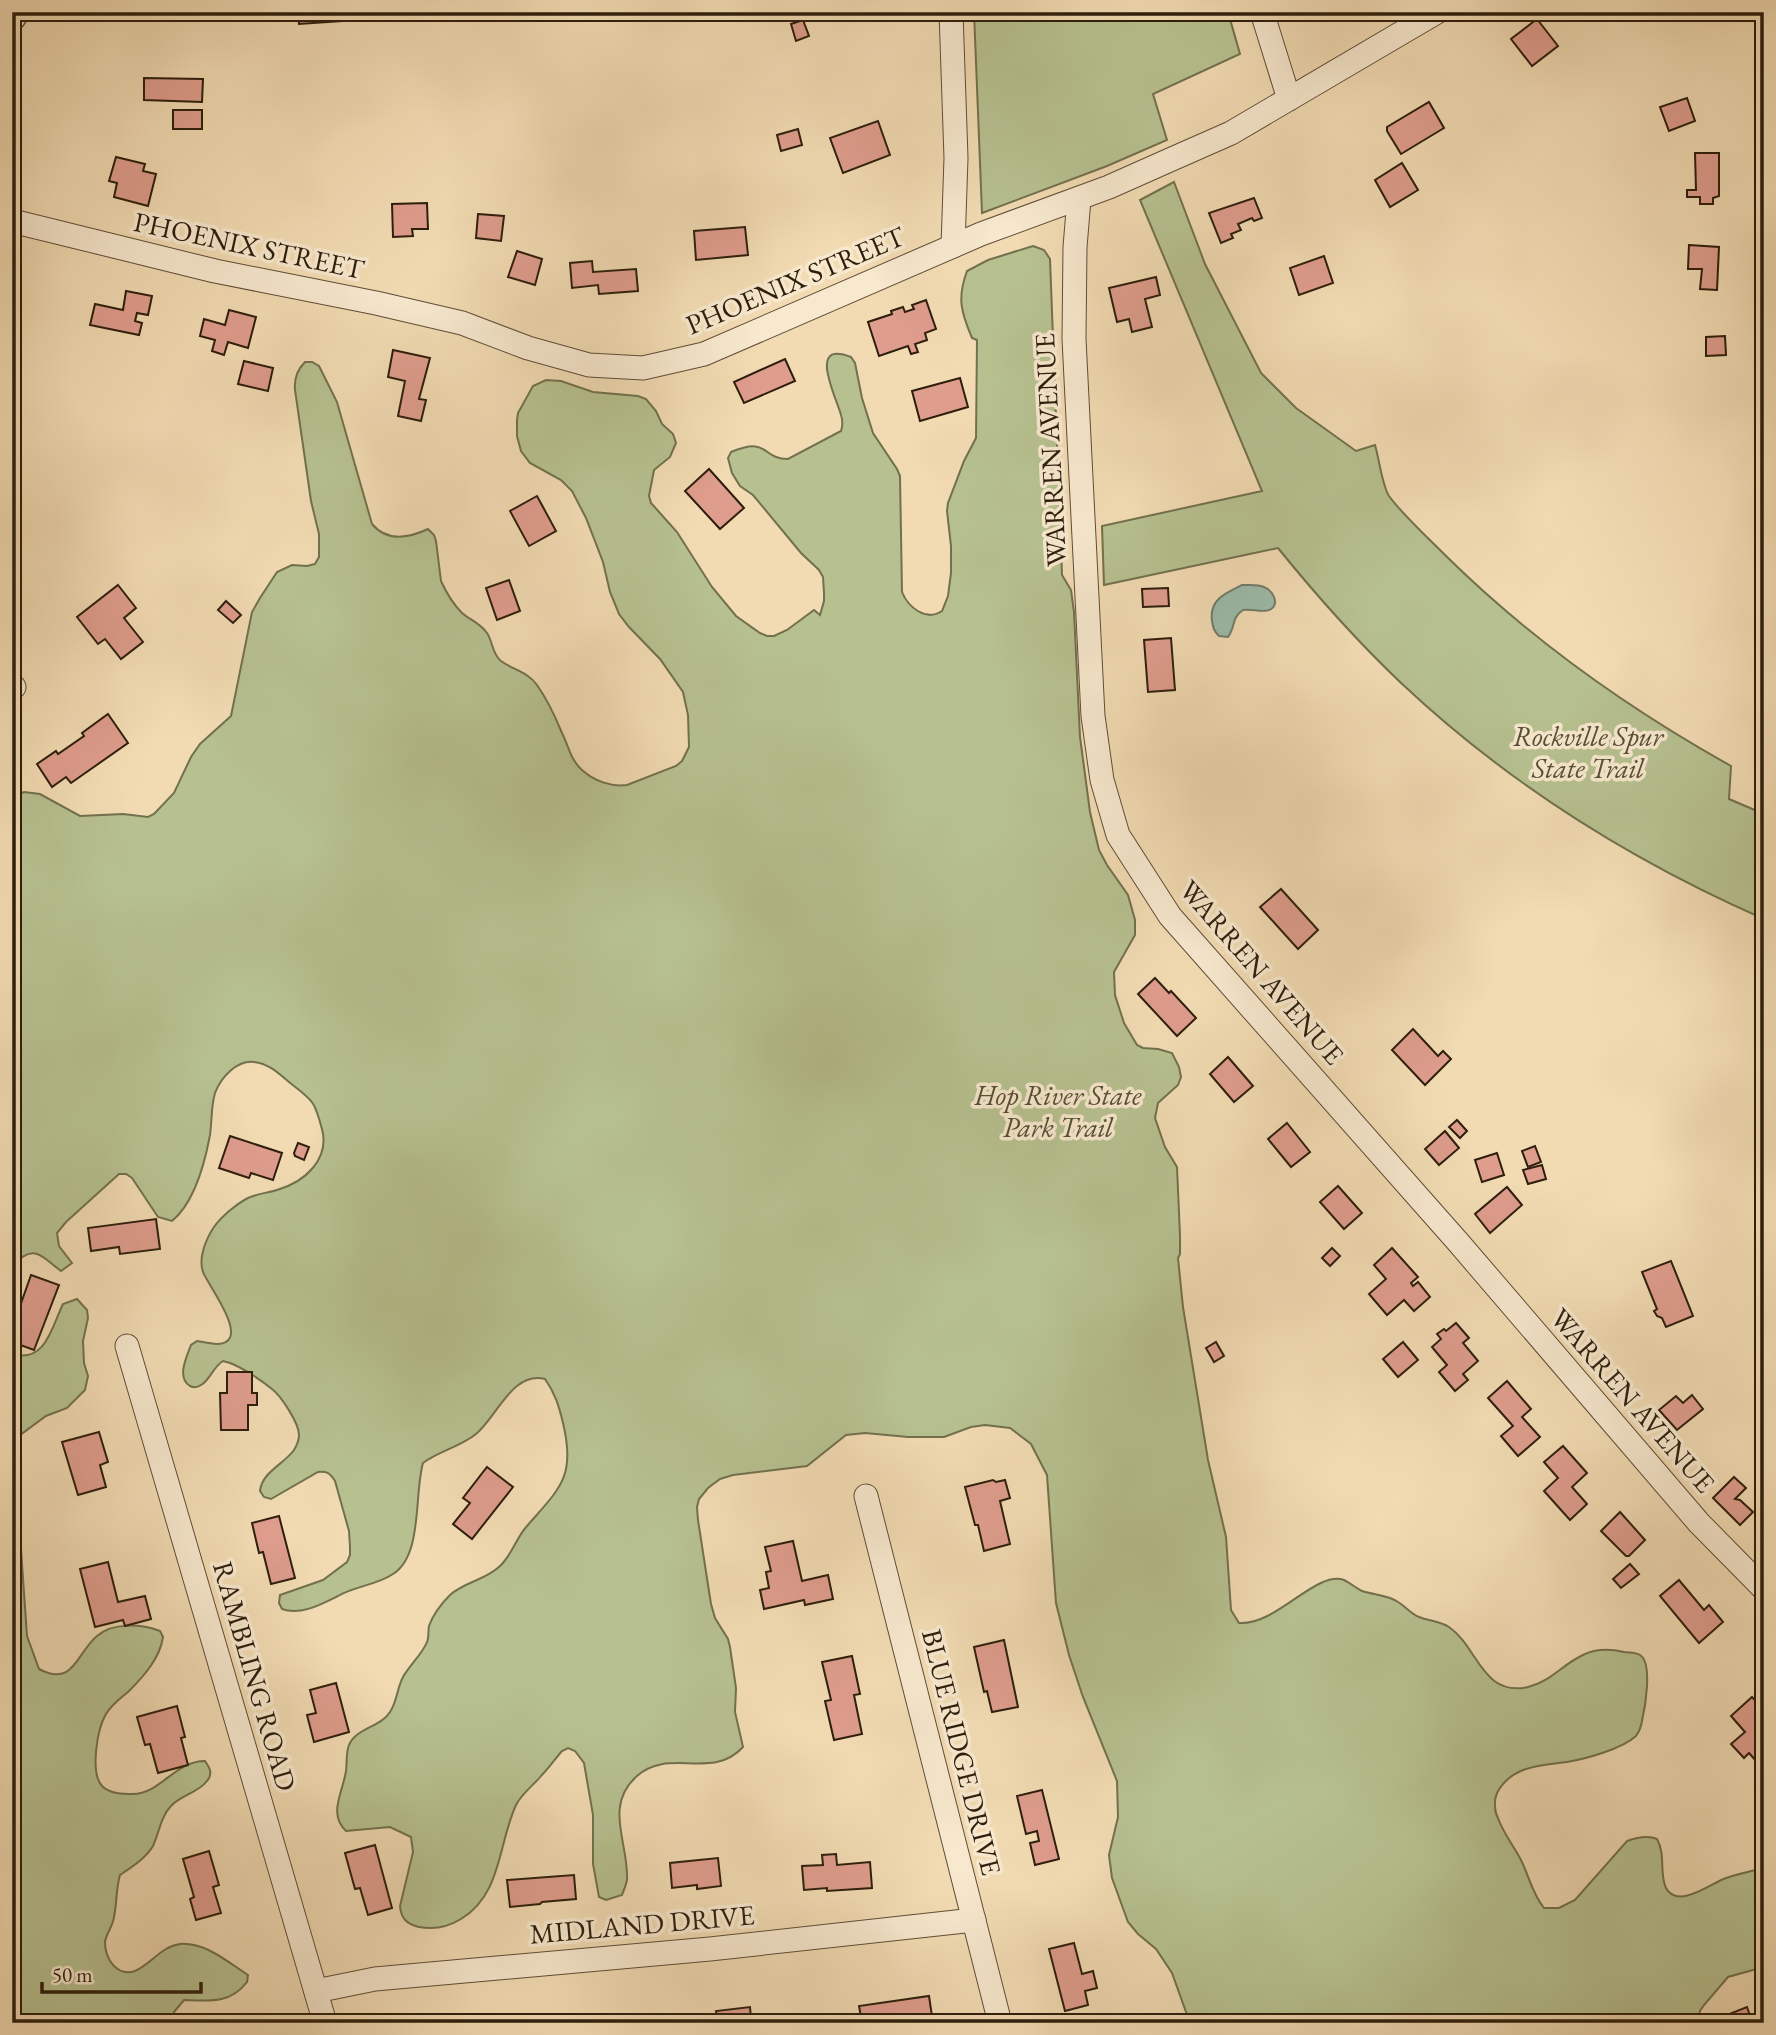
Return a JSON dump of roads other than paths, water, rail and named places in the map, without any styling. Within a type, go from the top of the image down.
[{"type":"street","points":[[951,12],[956,158],[953,246]]},
{"type":"street","points":[[1262,12],[1289,99]]},
{"type":"street","name":"PHOENIX STREET","points":[[12,221],[215,271],[462,323],[528,348],[589,365],[643,368],[704,354],[988,231],[1109,187],[1231,132],[1437,12]]},
{"type":"street","name":"WARREN AVENUE","points":[[1079,198],[1075,247],[1074,339],[1093,716],[1102,780],[1118,835],[1170,916],[1449,1232],[1699,1523],[1764,1590]]},
{"type":"street","name":"RAMBLING ROAD","points":[[127,1346],[325,2023]]},
{"type":"street","name":"BLUE RIDGE DRIVE","points":[[866,1496],[1000,2023]]},
{"type":"street","name":"MIDLAND DRIVE","points":[[316,1991],[376,1979],[974,1920]]},
{"type":"park label","name":"Rockville Spur State Trail","points":[[1588,752]]},
{"type":"park label","name":"Hop River State Park Trail","points":[[1058,1111]]}]
